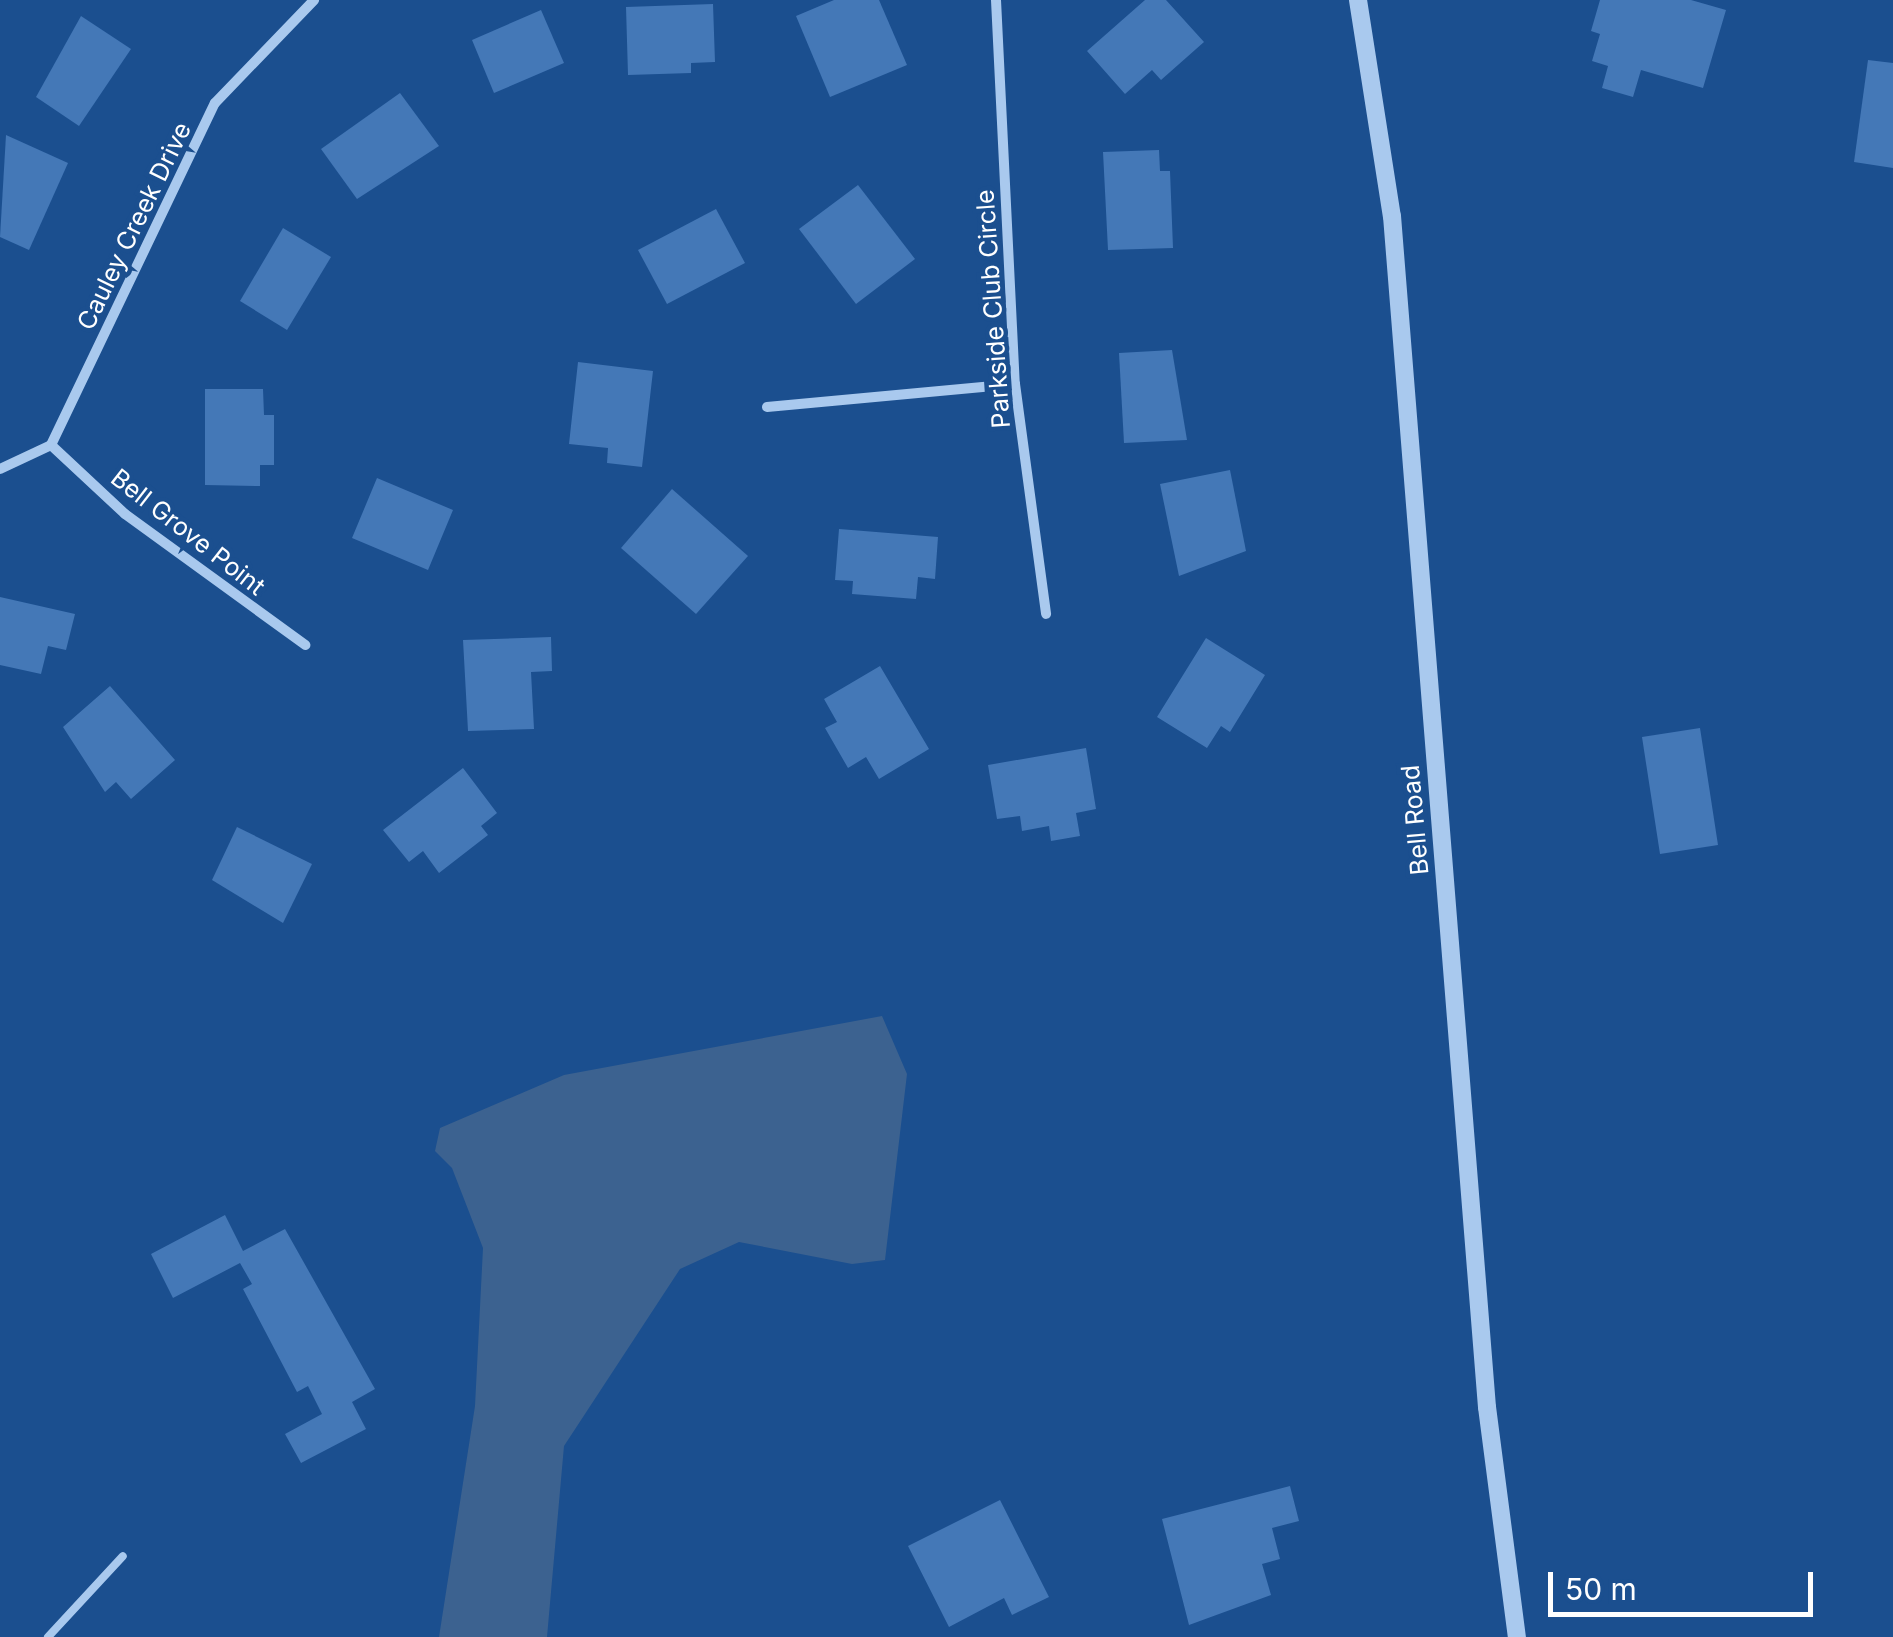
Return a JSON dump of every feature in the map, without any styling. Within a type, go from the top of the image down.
[{"type":"street","name":"Cauley Creek Drive","points":[[51,445],[215,103],[314,0]]},
{"type":"street","name":"Parkside Club Circle","points":[[996,0],[1016,384],[1046,614]]},
{"type":"street","name":"Bell Road","points":[[1358,0],[1392,216],[1487,1408],[1517,1637]]},
{"type":"street","points":[[767,407],[1016,384]]},
{"type":"street","points":[[0,469],[51,445]]},
{"type":"street","name":"Bell Grove Point","points":[[51,445],[125,514],[305,645]]},
{"type":"lane","points":[[48,1637],[123,1556]]},
{"type":"water","points":[[882,1016],[907,1074],[885,1260],[852,1264],[739,1242],[680,1269],[564,1446],[547,1637],[439,1637],[475,1406],[483,1248],[452,1168],[435,1151],[440,1128],[564,1075]]},
{"type":"building","points":[[834,0],[879,0],[907,65],[830,97],[796,16]]},
{"type":"building","points":[[1145,0],[1166,0],[1204,42],[1161,80],[1152,70],[1125,94],[1087,51]]},
{"type":"building","points":[[1600,0],[1691,0],[1726,10],[1703,88],[1641,70],[1633,97],[1602,88],[1608,66],[1592,61],[1600,34],[1591,31]]},
{"type":"building","points":[[713,4],[715,62],[691,63],[691,73],[628,75],[626,7]]},
{"type":"building","points":[[541,10],[564,63],[494,93],[472,40]]},
{"type":"building","points":[[81,16],[131,49],[79,126],[36,97]]},
{"type":"building","points":[[1868,60],[1893,63],[1893,168],[1854,162]]},
{"type":"building","points":[[400,93],[439,146],[357,199],[321,149]]},
{"type":"building","points":[[6,135],[68,163],[29,250],[0,237]]},
{"type":"building","points":[[1159,150],[1160,171],[1170,171],[1173,248],[1108,250],[1103,152]]},
{"type":"building","points":[[858,185],[915,259],[856,304],[799,229]]},
{"type":"building","points":[[716,209],[745,263],[667,304],[638,250]]},
{"type":"building","points":[[283,228],[331,257],[287,330],[240,301]]},
{"type":"building","points":[[1172,350],[1187,440],[1124,443],[1119,353]]},
{"type":"building","points":[[578,362],[653,371],[642,467],[607,463],[608,448],[569,444]]},
{"type":"building","points":[[205,389],[263,389],[264,415],[274,415],[274,465],[260,465],[260,486],[205,485]]},
{"type":"building","points":[[1230,470],[1246,551],[1179,576],[1160,484]]},
{"type":"building","points":[[377,478],[453,510],[428,570],[352,538]]},
{"type":"building","points":[[672,489],[748,556],[696,614],[621,548]]},
{"type":"building","points":[[839,529],[938,537],[935,579],[918,577],[916,599],[852,594],[853,581],[835,580]]},
{"type":"building","points":[[0,597],[75,614],[66,650],[48,646],[41,674],[0,665]]},
{"type":"building","points":[[551,637],[552,671],[531,672],[534,729],[468,731],[463,640]]},
{"type":"building","points":[[1206,638],[1265,675],[1230,732],[1221,726],[1207,748],[1157,717]]},
{"type":"building","points":[[880,666],[929,749],[879,779],[866,757],[848,768],[825,728],[837,722],[824,699]]},
{"type":"building","points":[[110,686],[175,760],[131,799],[116,782],[105,792],[63,727]]},
{"type":"building","points":[[1700,728],[1718,845],[1660,854],[1642,737]]},
{"type":"building","points":[[1086,748],[1096,809],[1076,813],[1080,836],[1051,841],[1049,826],[1022,831],[1020,816],[997,819],[988,765]]},
{"type":"building","points":[[463,768],[497,813],[481,826],[488,835],[439,873],[423,851],[409,862],[383,830]]},
{"type":"building","points":[[237,827],[312,864],[283,923],[212,880]]},
{"type":"building","points":[[225,1215],[243,1251],[285,1229],[375,1389],[352,1402],[366,1429],[301,1463],[285,1434],[322,1414],[308,1386],[297,1392],[243,1289],[252,1284],[240,1263],[173,1298],[151,1254]]},
{"type":"building","points":[[1290,1486],[1299,1521],[1272,1528],[1280,1559],[1262,1564],[1271,1595],[1189,1625],[1162,1519]]},
{"type":"building","points":[[1000,1500],[1049,1597],[1012,1615],[1004,1598],[949,1627],[908,1546]]}]
